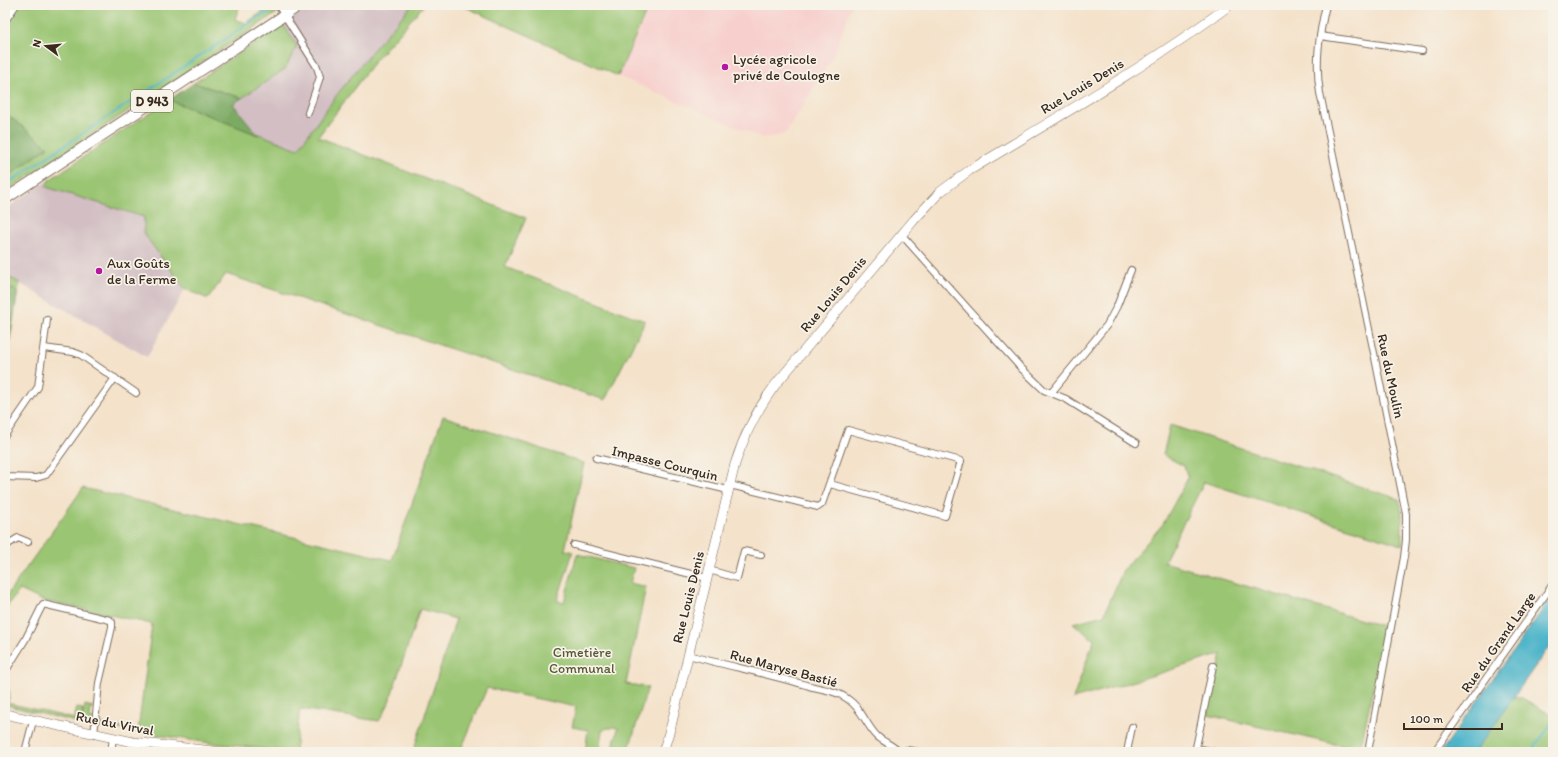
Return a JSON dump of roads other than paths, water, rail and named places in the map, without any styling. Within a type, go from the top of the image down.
[{"type":"main road","name":"D 943","points":[[5,199],[300,5]]},
{"type":"street","points":[[5,21],[16,5]]},
{"type":"street","points":[[278,5],[317,66],[320,78],[308,113]]},
{"type":"street","name":"Rue Louis Denis","points":[[662,752],[671,726],[729,488],[744,438],[770,391],[901,234],[933,200],[958,179],[1180,41],[1230,5]]},
{"type":"street","name":"Rue du Moulin","points":[[1326,5],[1320,36],[1317,66],[1320,93],[1406,514],[1405,548],[1368,752]]},
{"type":"street","points":[[1320,36],[1422,51]]},
{"type":"street","points":[[901,234],[1021,368],[1041,387],[1066,399],[1136,443]]},
{"type":"street","points":[[1051,393],[1107,325],[1117,306],[1130,270]]},
{"type":"street","points":[[5,435],[38,387],[47,320]]},
{"type":"street","points":[[44,348],[77,353],[136,392]]},
{"type":"street","points":[[5,477],[36,478],[46,475],[115,378]]},
{"type":"street","points":[[848,430],[961,461],[945,516],[830,484],[848,430]]},
{"type":"street","name":"Impasse Courquin","points":[[596,458],[818,507],[822,504],[830,484]]},
{"type":"street","points":[[5,546],[18,538],[28,542]]},
{"type":"street","points":[[574,545],[708,574],[737,578],[744,551],[761,555]]},
{"type":"street","name":"Rue du Grand Large","points":[[1434,752],[1553,584]]},
{"type":"street","points":[[5,672],[25,640],[43,604],[110,620],[112,622],[112,627],[100,683],[94,734]]},
{"type":"street","name":"Rue Maryse Bastié","points":[[688,655],[841,695],[851,701],[858,708],[876,735],[899,752]]},
{"type":"street","points":[[1213,666],[1196,750],[1215,752]]},
{"type":"street","name":"Rue du Virval","points":[[5,714],[144,744],[190,750],[221,752]]},
{"type":"street","points":[[25,752],[33,721]]},
{"type":"street","points":[[1127,752],[1132,727]]},
{"type":"street","points":[[111,752],[113,738]]},
{"type":"street","points":[[899,752],[907,750],[919,752]]},
{"type":"water","points":[[1553,595],[1553,641],[1480,745],[1474,752],[1441,752]]},
{"type":"waterway","points":[[5,185],[257,18],[274,10]]},
{"type":"waterway","points":[[1531,752],[1553,722]]},
{"type":"place","name":"Lycée agricole privé de Coulogne","points":[[725,67]]},
{"type":"place","name":"Aux Goûts de la Ferme","points":[[99,271]]},
{"type":"park label","name":"Cimetière Communal","points":[[582,660]]}]
